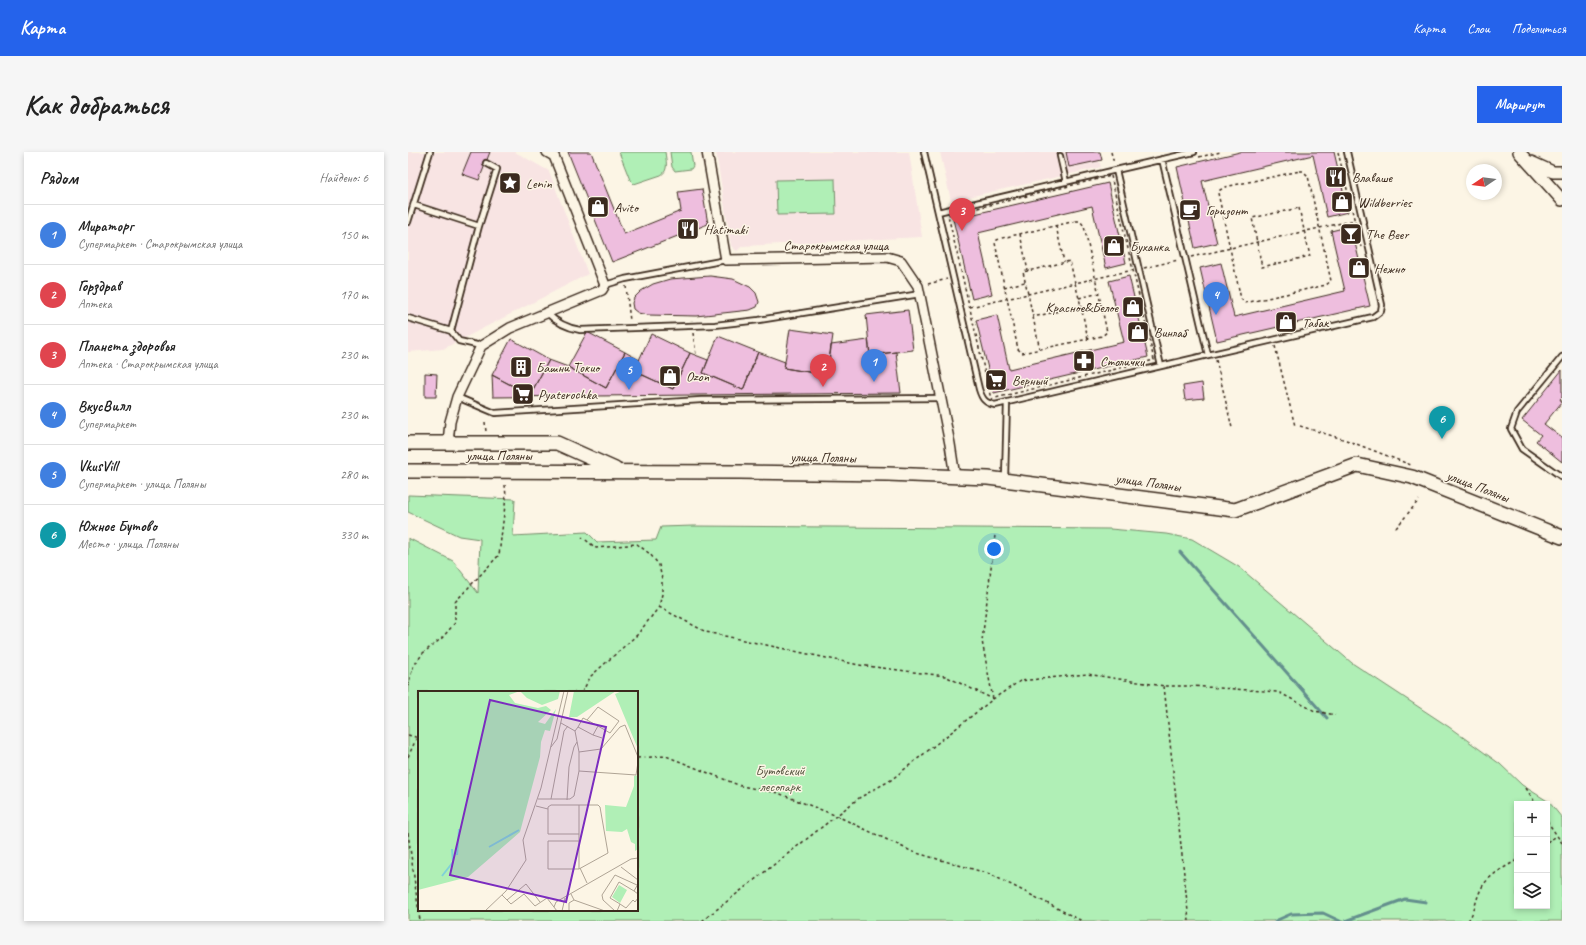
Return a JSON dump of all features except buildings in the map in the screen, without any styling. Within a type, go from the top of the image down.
[{"type":"main road","name":"улица Поляны","points":[[408,443],[557,443],[619,471]]},
{"type":"main road","name":"улица Поляны","points":[[408,471],[619,471],[887,474],[955,477],[1005,480],[1235,510],[1357,465],[1412,477],[1562,537]]},
{"type":"street","points":[[448,443],[450,422],[457,397],[481,346],[510,328],[602,290],[605,285],[554,156],[547,152]]},
{"type":"street","points":[[708,152],[726,260]]},
{"type":"street","points":[[1519,152],[1562,200]]},
{"type":"street","points":[[1527,161],[1553,172],[1562,172]]},
{"type":"street","name":"Старокрымская улица","points":[[726,260],[887,257],[901,261],[916,282],[920,294],[955,477]]},
{"type":"lane","points":[[408,222],[430,152]]},
{"type":"lane","points":[[924,152],[981,397],[989,404],[995,405],[1373,317],[1381,311],[1382,305],[1346,152]]},
{"type":"lane","points":[[938,212],[1194,152]]},
{"type":"lane","points":[[1060,156],[1066,182]]},
{"type":"lane","points":[[1162,159],[1208,355]]},
{"type":"lane","points":[[451,331],[497,169],[486,163]]},
{"type":"lane","points":[[1116,170],[1161,366]]},
{"type":"lane","points":[[414,205],[480,226]]},
{"type":"lane","points":[[605,285],[625,279],[726,260]]},
{"type":"lane","points":[[546,313],[551,318],[570,328],[580,330],[715,325],[759,320],[920,294]]},
{"type":"lane","points":[[408,318],[451,331],[459,341],[481,346]]},
{"type":"lane","points":[[1562,357],[1518,412],[1511,429],[1522,449],[1562,477]]},
{"type":"lane","points":[[457,397],[495,413],[700,400],[941,398]]},
{"type":"lane","points":[[1005,480],[1007,402]]},
{"type":"path","points":[[1111,152],[1116,170]]},
{"type":"path","points":[[1199,157],[1221,152]]},
{"type":"path","points":[[1338,152],[1361,250]]},
{"type":"path","points":[[1300,171],[1306,173],[1331,278],[1329,284],[1245,303],[1241,299],[1230,248],[1218,197],[1220,190],[1300,171]]},
{"type":"path","points":[[1110,176],[1154,360],[992,399],[948,215],[1110,176]]},
{"type":"path","points":[[1299,208],[1305,232],[1310,256],[1262,267],[1252,218],[1299,208]]},
{"type":"path","points":[[1076,221],[1083,223],[1100,293],[1107,332],[1102,336],[1040,350],[1024,353],[1019,351],[1006,299],[995,244],[997,240],[1020,234],[1076,221]]},
{"type":"path","points":[[973,306],[1350,221]]},
{"type":"path","points":[[1056,226],[1064,262]]},
{"type":"path","points":[[1020,234],[1028,271]]},
{"type":"path","points":[[1191,256],[1193,264]]},
{"type":"path","points":[[1040,350],[1023,272],[1064,262],[1070,261],[1088,339]]},
{"type":"path","points":[[933,283],[953,278]]},
{"type":"path","points":[[625,279],[631,327]]},
{"type":"path","points":[[1004,287],[1025,282]]},
{"type":"path","points":[[1078,298],[1100,293]]},
{"type":"path","points":[[1033,317],[1081,306]]},
{"type":"path","points":[[692,326],[696,355]]},
{"type":"path","points":[[1274,340],[1295,426]]},
{"type":"path","points":[[1214,354],[1232,428]]},
{"type":"path","points":[[1300,426],[1346,440],[1414,466]]},
{"type":"path","points":[[408,686],[413,667],[455,623],[455,602],[499,555],[506,497],[505,485]]},
{"type":"path","points":[[1396,528],[1419,500]]},
{"type":"path","points":[[993,699],[982,641],[995,535]]},
{"type":"path","points":[[582,537],[596,548],[636,544],[650,554],[659,565],[662,579],[662,594],[659,607],[637,635],[590,676],[582,691]]},
{"type":"path","points":[[659,607],[706,632],[859,665],[945,676],[993,699]]},
{"type":"path","points":[[702,921],[859,798],[891,780],[993,699],[1020,681],[1087,674],[1164,686],[1191,686],[1278,692],[1315,711],[1335,715]]},
{"type":"path","points":[[1164,686],[1189,921]]},
{"type":"path","points":[[408,735],[418,738],[408,757]]},
{"type":"path","points":[[638,758],[666,756],[741,786],[778,793],[837,816],[913,852],[990,874],[1082,921]]},
{"type":"path","points":[[1526,788],[1534,801]]},
{"type":"path","points":[[1550,826],[1562,843]]},
{"type":"path","points":[[408,833],[418,906]]},
{"type":"path","points":[[1550,840],[1557,836]]},
{"type":"path","points":[[1468,921],[1474,912],[1481,889],[1493,874],[1514,862]]},
{"type":"path","points":[[419,911],[420,921]]},
{"type":"shaded area","points":[[408,152],[515,152],[549,171],[588,274],[443,349],[408,352]]},
{"type":"shaded area","points":[[716,152],[909,152],[922,237],[742,246],[737,251],[731,246]]},
{"type":"shaded area","points":[[940,152],[1100,152],[1102,160],[1099,161],[1101,167],[951,201]]},
{"type":"green space","points":[[619,152],[665,152],[665,171],[661,175],[634,184],[630,180]]},
{"type":"green space","points":[[670,152],[691,152],[693,166],[691,169],[675,171],[672,167]]},
{"type":"green space","points":[[835,179],[836,214],[777,215],[776,180]]},
{"type":"green space","name":"Бутовский лесопарк","points":[[408,495],[515,499],[513,536],[587,532],[597,542],[656,540],[661,527],[693,526],[1110,529],[1166,534],[1192,539],[1239,567],[1352,663],[1449,727],[1500,764],[1522,785],[1547,801],[1514,801],[1514,909],[1550,909],[1550,803],[1562,818],[1562,921],[408,921],[408,538],[453,561],[478,593],[480,539],[459,536],[408,512]]},
{"type":"waterway","points":[[1180,552],[1327,718]]},
{"type":"waterway","points":[[1345,921],[1405,899],[1426,902]]},
{"type":"waterway","points":[[1275,921],[1291,914],[1323,913],[1340,921]]},
{"type":"place","name":"Влаваше","points":[[1336,177]]},
{"type":"place","name":"Lenin","points":[[510,183]]},
{"type":"place","name":"Wildberries","points":[[1342,202]]},
{"type":"place","name":"Avito","points":[[598,207]]},
{"type":"place","name":"Горизонт","points":[[1190,210]]},
{"type":"place","name":"Hatimaki","points":[[688,229]]},
{"type":"place","name":"Планета здоровья","points":[[962,231]]},
{"type":"place","name":"The Beer","points":[[1351,234]]},
{"type":"place","name":"Буханка","points":[[1114,246]]},
{"type":"place","name":"Нежно","points":[[1359,268]]},
{"type":"place","name":"Красное&Белое","points":[[1133,307]]},
{"type":"place","name":"ВкусВилл","points":[[1216,315]]},
{"type":"place","name":"Табак","points":[[1286,322]]},
{"type":"place","name":"Винлаб","points":[[1138,332]]},
{"type":"place","name":"Столички","points":[[1084,361]]},
{"type":"place","name":"Башни Токио","points":[[521,367]]},
{"type":"place","name":"Ozon","points":[[670,376]]},
{"type":"place","name":"Верный","points":[[996,380]]},
{"type":"place","name":"Мираторг","points":[[874,382]]},
{"type":"place","name":"Горздрав","points":[[823,387]]},
{"type":"place","name":"VkusVill","points":[[629,390]]},
{"type":"place","name":"Pyaterochka","points":[[523,394]]},
{"type":"place","name":"Южное Бутово","points":[[1442,439]]}]
